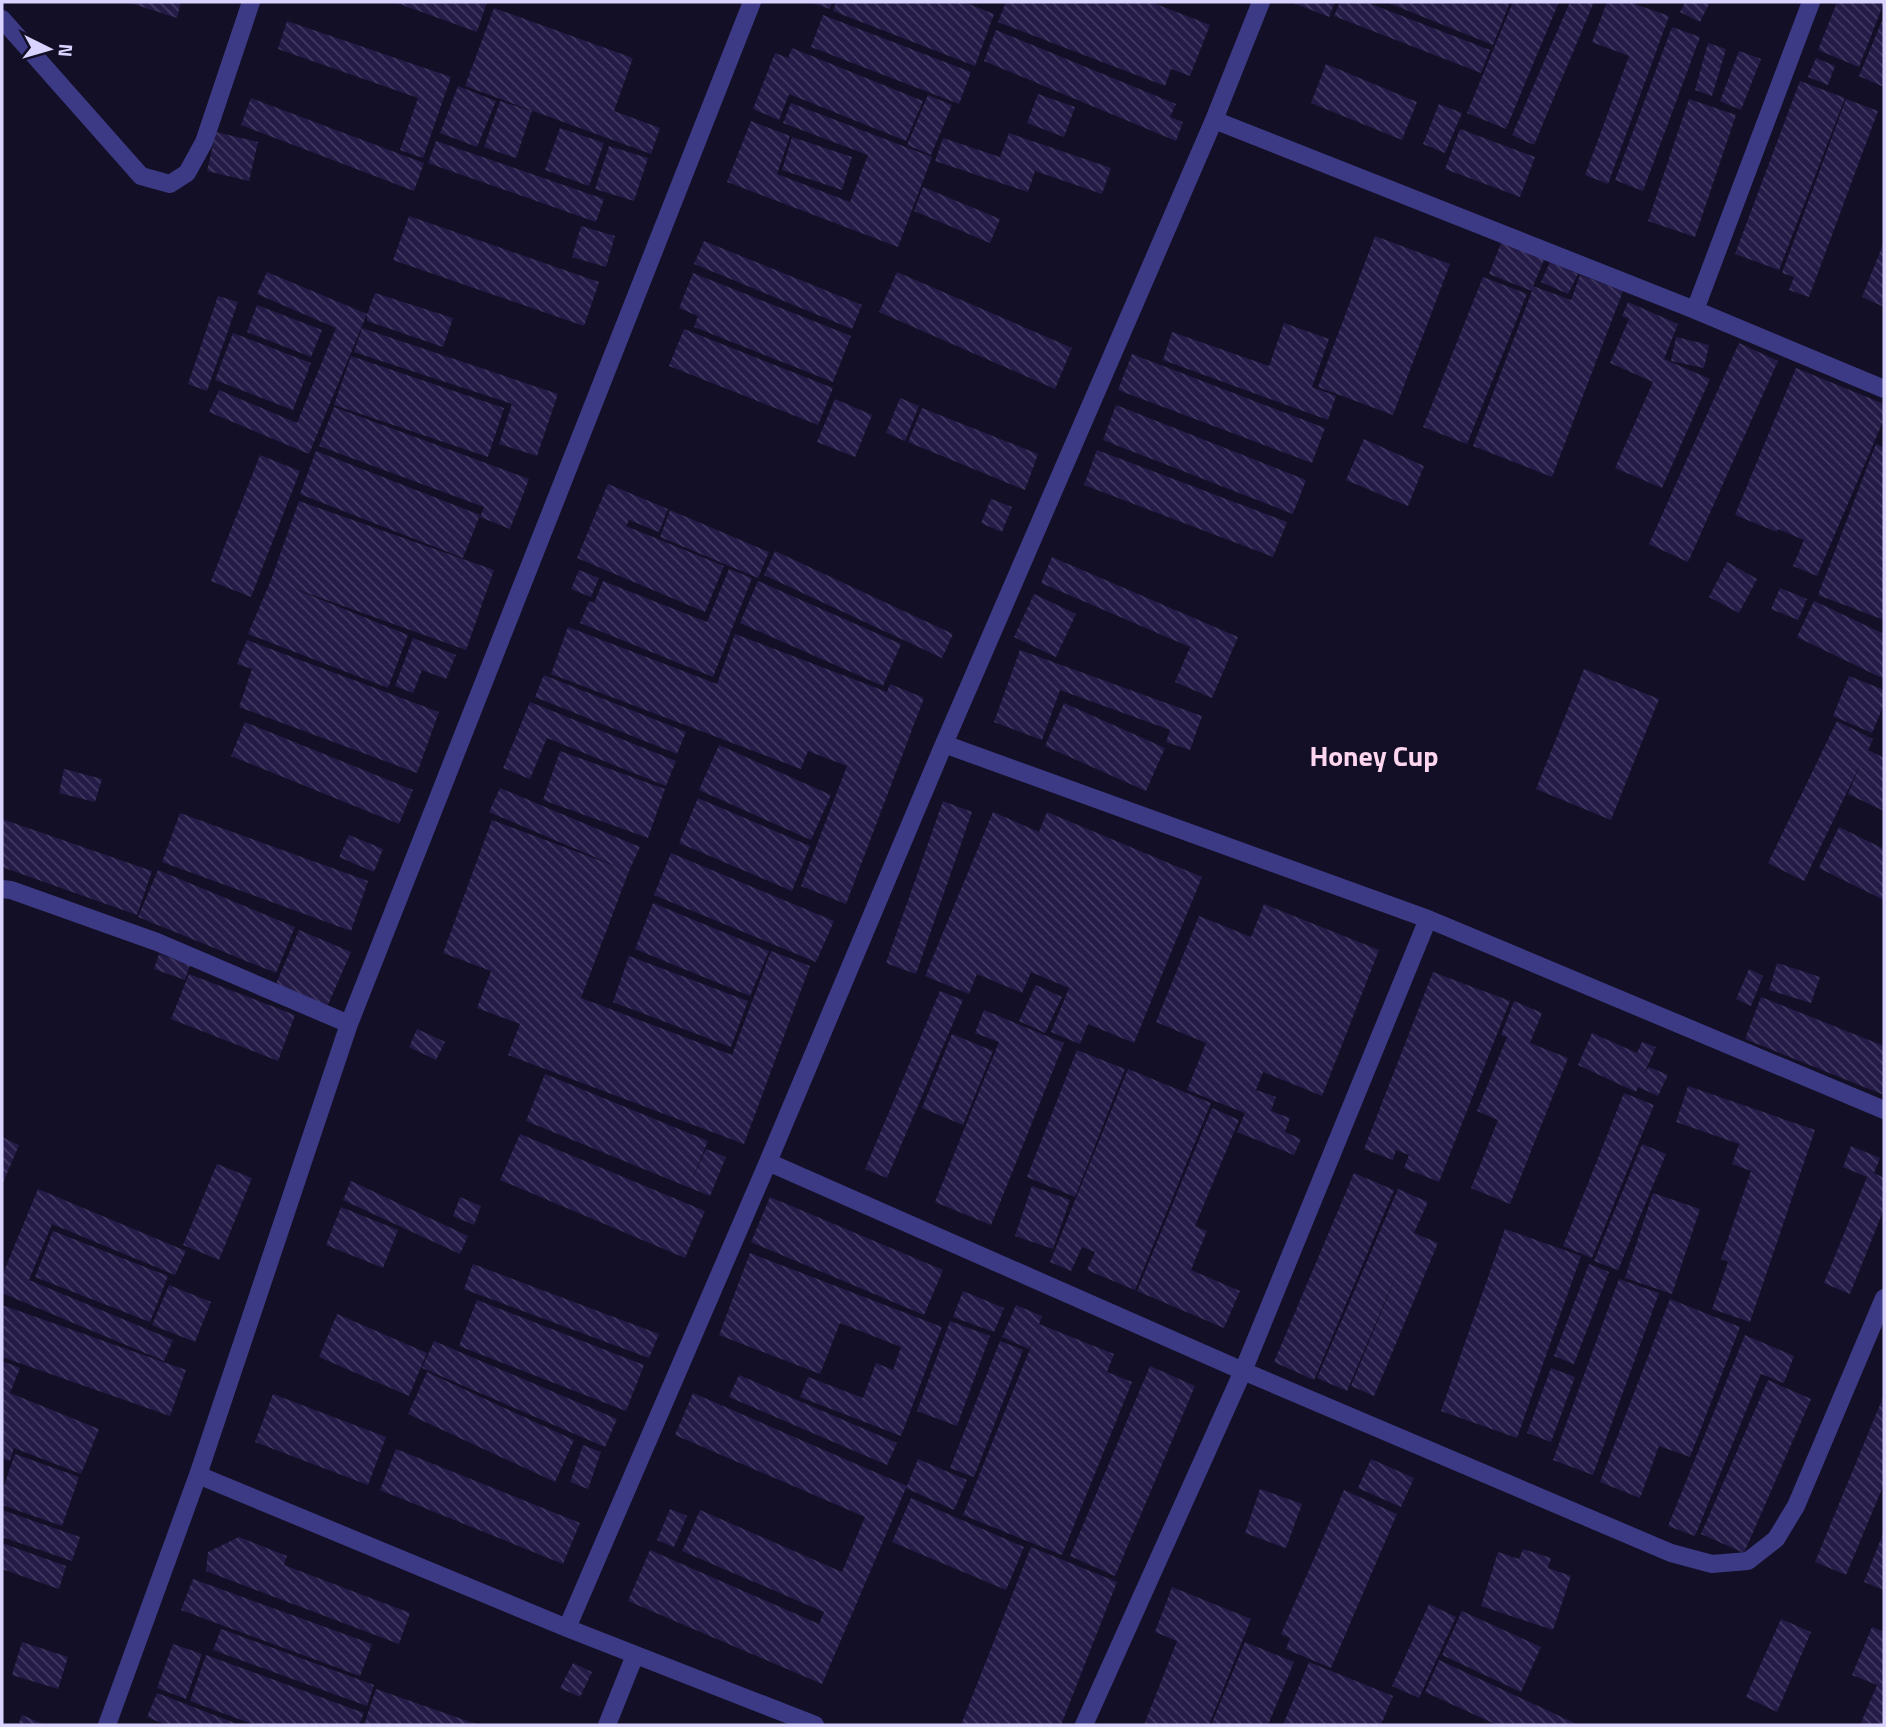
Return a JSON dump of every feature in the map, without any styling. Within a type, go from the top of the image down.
[{"type":"street","points":[[2,19],[141,176],[170,184],[187,173],[204,142],[251,2]]},
{"type":"street","points":[[107,1725],[198,1475],[349,1024],[752,2]]},
{"type":"street","points":[[567,1628],[1214,120],[1261,2]]},
{"type":"street","points":[[1695,310],[1811,2]]},
{"type":"street","points":[[1214,120],[1695,310],[1884,389]]},
{"type":"street","points":[[944,744],[1428,919],[1884,1110]]},
{"type":"street","points":[[2,889],[157,943],[349,1024]]},
{"type":"street","points":[[1084,1725],[1243,1371],[1428,919]]},
{"type":"street","points":[[768,1162],[1243,1371],[1671,1553],[1712,1564],[1748,1561],[1776,1539],[1796,1506],[1884,1298]]},
{"type":"street","points":[[198,1475],[567,1628],[815,1725]]},
{"type":"street","points":[[607,1725],[635,1655]]},
{"type":"building","points":[[127,2],[181,2],[177,18]]},
{"type":"building","points":[[394,2],[487,2],[477,32]]},
{"type":"building","points":[[809,2],[832,2],[830,9]]},
{"type":"building","points":[[836,2],[964,2],[994,14],[975,66],[833,11]]},
{"type":"building","points":[[1006,2],[1151,2],[1210,25],[1190,76],[1171,69],[1165,86],[998,22]]},
{"type":"building","points":[[1291,2],[1335,2],[1329,17]]},
{"type":"building","points":[[1340,2],[1366,2],[1490,50],[1481,73],[1334,16]]},
{"type":"building","points":[[1386,2],[1510,2],[1493,45]]},
{"type":"building","points":[[1513,2],[1559,2],[1506,129],[1467,113]]},
{"type":"building","points":[[1570,2],[1594,2],[1534,145],[1512,135]]},
{"type":"building","points":[[1607,2],[1629,2],[1669,16],[1608,184],[1585,175],[1629,56],[1592,42]]},
{"type":"building","points":[[1685,2],[1710,2],[1700,22],[1680,12]]},
{"type":"building","points":[[1837,2],[1884,2],[1859,67],[1818,50]]},
{"type":"building","points":[[494,8],[633,58],[614,111],[660,128],[651,154],[465,86]]},
{"type":"building","points":[[823,15],[971,72],[959,104],[811,47]]},
{"type":"building","points":[[1884,16],[1884,87],[1859,76]]},
{"type":"building","points":[[287,21],[451,77],[423,158],[400,150],[418,98],[278,49]]},
{"type":"building","points":[[1672,27],[1700,37],[1643,191],[1615,180]]},
{"type":"building","points":[[996,30],[1176,104],[1170,117],[1183,122],[1176,141],[984,61]]},
{"type":"building","points":[[1708,43],[1726,49],[1712,96],[1695,90]]},
{"type":"building","points":[[792,48],[923,101],[906,141],[789,94],[779,120],[753,109],[775,53],[788,58]]},
{"type":"building","points":[[1739,51],[1761,59],[1741,110],[1720,101]]},
{"type":"building","points":[[1816,58],[1835,66],[1828,85],[1808,77]]},
{"type":"building","points":[[1326,64],[1417,102],[1402,140],[1311,103]]},
{"type":"building","points":[[1800,81],[1845,98],[1779,270],[1735,254]]},
{"type":"building","points":[[458,86],[496,101],[477,147],[440,133]]},
{"type":"building","points":[[1038,94],[1075,107],[1064,137],[1027,123]]},
{"type":"building","points":[[928,95],[952,105],[931,155],[907,145]]},
{"type":"building","points":[[251,98],[424,163],[414,191],[241,125]]},
{"type":"building","points":[[1689,99],[1736,115],[1695,237],[1648,221]]},
{"type":"building","points":[[1846,99],[1878,111],[1809,297],[1789,290],[1794,277],[1782,273]]},
{"type":"building","points":[[500,101],[532,111],[516,158],[484,147]]},
{"type":"building","points":[[791,103],[932,157],[898,247],[727,182],[751,121],[790,136],[777,174],[850,202],[868,155],[783,123]]},
{"type":"building","points":[[1439,104],[1462,113],[1445,153],[1423,144]]},
{"type":"building","points":[[560,128],[604,143],[589,186],[545,170]]},
{"type":"building","points":[[1460,129],[1535,157],[1520,197],[1445,169]]},
{"type":"building","points":[[216,132],[258,142],[249,181],[207,171]]},
{"type":"building","points":[[1009,133],[1111,168],[1102,194],[1035,171],[1028,192],[935,161],[943,138],[1000,157]]},
{"type":"building","points":[[792,137],[852,157],[842,190],[782,170]]},
{"type":"building","points":[[436,141],[604,199],[596,222],[428,163]]},
{"type":"building","points":[[609,146],[648,158],[634,201],[595,189]]},
{"type":"building","points":[[923,187],[1000,219],[990,243],[914,211]]},
{"type":"building","points":[[409,216],[599,282],[584,326],[393,260]]},
{"type":"building","points":[[581,226],[615,236],[606,267],[572,257]]},
{"type":"building","points":[[1504,235],[1547,253],[1533,286],[1571,300],[1580,275],[1623,291],[1552,477],[1473,446],[1532,291],[1489,274]]},
{"type":"building","points":[[1375,236],[1450,264],[1393,415],[1318,387]]},
{"type":"building","points":[[704,241],[862,305],[852,329],[694,264]]},
{"type":"building","points":[[1884,242],[1884,307],[1862,297]]},
{"type":"building","points":[[1550,262],[1578,274],[1568,294],[1541,282]]},
{"type":"building","points":[[267,272],[367,314],[309,454],[209,412],[219,390],[297,423],[336,328],[257,294]]},
{"type":"building","points":[[897,272],[1072,348],[1055,389],[879,312]]},
{"type":"building","points":[[693,273],[851,336],[833,382],[694,327],[698,316],[679,308]]},
{"type":"building","points":[[1483,277],[1527,294],[1467,444],[1423,427]]},
{"type":"building","points":[[375,293],[453,318],[443,347],[367,321]]},
{"type":"building","points":[[218,296],[238,302],[207,391],[188,384]]},
{"type":"building","points":[[1628,302],[1678,324],[1664,359],[1710,379],[1662,488],[1615,468],[1653,382],[1610,363],[1629,319],[1622,316]]},
{"type":"building","points":[[257,305],[322,330],[311,357],[247,332]]},
{"type":"building","points":[[1284,323],[1329,339],[1312,387],[1336,396],[1328,420],[1163,360],[1172,332],[1269,366]]},
{"type":"building","points":[[362,328],[558,394],[537,456],[499,444],[512,404],[354,352]]},
{"type":"building","points":[[684,329],[833,388],[818,425],[669,366]]},
{"type":"building","points":[[233,333],[311,363],[293,410],[215,380]]},
{"type":"building","points":[[1676,337],[1709,345],[1704,368],[1671,361]]},
{"type":"building","points":[[1739,343],[1778,361],[1688,562],[1649,544]]},
{"type":"building","points":[[1132,354],[1325,428],[1312,463],[1118,390]]},
{"type":"building","points":[[351,356],[504,408],[488,457],[334,405]]},
{"type":"building","points":[[1796,368],[1884,404],[1884,419],[1817,576],[1793,566],[1804,540],[1735,515]]},
{"type":"building","points":[[900,398],[919,406],[905,441],[886,433]]},
{"type":"building","points":[[835,399],[872,415],[855,457],[817,442]]},
{"type":"building","points":[[1116,405],[1306,480],[1293,514],[1103,440]]},
{"type":"building","points":[[334,407],[529,479],[510,529],[480,517],[484,507],[319,446]]},
{"type":"building","points":[[922,408],[1038,454],[1025,490],[908,442]]},
{"type":"building","points":[[1364,439],[1424,466],[1408,506],[1346,480]]},
{"type":"building","points":[[1876,444],[1884,448],[1884,620],[1818,595]]},
{"type":"building","points":[[1097,450],[1287,522],[1273,557],[1084,485]]},
{"type":"building","points":[[316,451],[480,515],[463,558],[300,494]]},
{"type":"building","points":[[260,455],[300,471],[251,597],[211,581]]},
{"type":"building","points":[[608,484],[668,509],[659,532],[629,520],[626,526],[724,566],[705,612],[577,558]]},
{"type":"building","points":[[991,499],[1012,507],[1002,532],[981,523]]},
{"type":"building","points":[[299,501],[494,570],[466,650],[290,587],[408,635],[388,688],[248,634],[271,580]]},
{"type":"building","points":[[670,510],[769,552],[758,578],[660,537]]},
{"type":"building","points":[[775,551],[953,634],[942,658],[764,575]]},
{"type":"building","points":[[1052,557],[1238,637],[1212,698],[1175,682],[1190,647],[1041,583]]},
{"type":"building","points":[[1727,562],[1757,579],[1739,613],[1709,597]]},
{"type":"building","points":[[729,569],[752,578],[713,677],[580,623],[589,601],[594,603],[603,581],[707,622]]},
{"type":"building","points":[[579,570],[599,578],[591,597],[571,589]]},
{"type":"building","points":[[758,581],[901,644],[883,686],[740,623]]},
{"type":"building","points":[[1780,588],[1807,599],[1798,620],[1771,609]]},
{"type":"building","points":[[1034,594],[1076,614],[1056,657],[1014,637]]},
{"type":"building","points":[[1814,601],[1884,634],[1884,679],[1797,637]]},
{"type":"building","points":[[568,627],[717,684],[735,634],[887,692],[890,684],[924,698],[846,904],[801,886],[847,766],[808,751],[801,769],[551,674]]},
{"type":"building","points":[[413,638],[456,655],[446,679],[422,670],[413,693],[395,686]]},
{"type":"building","points":[[247,640],[439,712],[417,773],[239,707],[252,669],[237,664]]},
{"type":"building","points":[[1020,650],[1202,716],[1190,750],[1166,742],[1170,730],[1060,690],[1042,740],[994,722]]},
{"type":"building","points":[[1584,669],[1659,699],[1611,820],[1536,789]]},
{"type":"building","points":[[544,675],[686,732],[677,754],[535,697]]},
{"type":"building","points":[[1849,676],[1884,690],[1884,704],[1872,733],[1833,716]]},
{"type":"building","points":[[530,702],[676,761],[666,786],[547,738],[530,779],[503,768]]},
{"type":"building","points":[[1064,703],[1165,748],[1146,791],[1045,746]]},
{"type":"building","points":[[1837,721],[1873,739],[1868,750],[1884,758],[1884,811],[1848,794],[1861,763],[1804,881],[1768,863]]},
{"type":"building","points":[[245,722],[413,790],[399,824],[231,756]]},
{"type":"building","points":[[719,745],[831,795],[811,840],[699,790]]},
{"type":"building","points":[[560,751],[665,789],[648,838],[543,800]]},
{"type":"building","points":[[64,769],[102,779],[95,802],[59,793]]},
{"type":"building","points":[[500,788],[640,847],[581,998],[732,1055],[771,951],[810,966],[744,1144],[508,1055],[520,1024],[477,1008],[491,971],[443,953],[492,820],[620,868],[489,812]]},
{"type":"building","points":[[698,798],[810,846],[792,891],[679,843]]},
{"type":"building","points":[[943,801],[972,812],[916,974],[886,963]]},
{"type":"building","points":[[993,812],[1039,832],[1047,812],[1202,877],[1134,1043],[1088,1024],[1080,1044],[1051,1032],[1069,988],[1031,972],[1022,993],[977,974],[969,994],[925,976]]},
{"type":"building","points":[[180,813],[368,881],[351,931],[162,862]]},
{"type":"building","points":[[2,819],[152,871],[137,915],[2,867]]},
{"type":"building","points":[[1839,827],[1884,849],[1884,900],[1819,868]]},
{"type":"building","points":[[349,835],[383,849],[374,872],[339,857]]},
{"type":"building","points":[[671,853],[834,921],[816,962],[654,895]]},
{"type":"building","points":[[158,870],[295,927],[276,973],[138,917]]},
{"type":"building","points":[[653,903],[769,951],[750,996],[635,949]]},
{"type":"building","points":[[1264,904],[1379,950],[1322,1096],[1263,1072],[1256,1090],[1276,1097],[1271,1111],[1290,1118],[1285,1132],[1301,1139],[1294,1155],[1237,1132],[1245,1113],[1187,1090],[1206,1043],[1156,1022],[1199,916],[1251,937]]},
{"type":"building","points":[[299,930],[351,952],[327,1007],[275,986]]},
{"type":"building","points":[[159,954],[190,965],[185,980],[154,969]]},
{"type":"building","points":[[629,956],[748,1001],[731,1047],[613,1002]]},
{"type":"building","points":[[1777,963],[1820,977],[1811,1003],[1769,990]]},
{"type":"building","points":[[1749,969],[1763,976],[1751,1006],[1736,999]]},
{"type":"building","points":[[1433,972],[1510,1001],[1439,1182],[1404,1168],[1409,1155],[1396,1150],[1393,1160],[1364,1149]]},
{"type":"building","points":[[189,974],[295,1015],[278,1061],[171,1019]]},
{"type":"building","points":[[1036,985],[1062,997],[1045,1033],[1019,1021]]},
{"type":"building","points":[[940,991],[963,1000],[887,1178],[865,1169]]},
{"type":"building","points":[[1761,997],[1884,1046],[1884,1095],[1745,1039]]},
{"type":"building","points":[[1514,1001],[1542,1013],[1530,1043],[1568,1058],[1510,1204],[1471,1188],[1498,1120],[1477,1111],[1507,1037],[1501,1035]]},
{"type":"building","points":[[984,1010],[1064,1043],[991,1225],[935,1202],[999,1042],[975,1033]]},
{"type":"building","points":[[417,1029],[445,1042],[436,1060],[409,1047]]},
{"type":"building","points":[[1592,1033],[1637,1053],[1642,1042],[1656,1047],[1644,1074],[1649,1067],[1668,1075],[1658,1096],[1638,1087],[1636,1092],[1578,1065]]},
{"type":"building","points":[[952,1034],[993,1051],[963,1125],[922,1108]]},
{"type":"building","points":[[1077,1050],[1125,1069],[1075,1197],[1027,1177]]},
{"type":"building","points":[[1128,1069],[1211,1103],[1135,1290],[1087,1270],[1095,1252],[1082,1247],[1071,1271],[1050,1262]]},
{"type":"building","points":[[545,1074],[708,1141],[690,1184],[706,1149],[726,1157],[710,1196],[526,1121]]},
{"type":"building","points":[[1688,1086],[1815,1130],[1750,1322],[1712,1309],[1728,1262],[1721,1259],[1751,1171],[1732,1164],[1739,1144],[1676,1122]]},
{"type":"building","points":[[1624,1093],[1654,1105],[1592,1258],[1563,1246]]},
{"type":"building","points":[[1212,1108],[1239,1120],[1195,1226],[1207,1231],[1191,1270],[1240,1291],[1224,1328],[1137,1291]]},
{"type":"building","points":[[520,1134],[705,1211],[685,1258],[500,1180]]},
{"type":"building","points":[[2,1137],[19,1145],[2,1185]]},
{"type":"building","points":[[1642,1144],[1666,1154],[1618,1270],[1594,1261]]},
{"type":"building","points":[[1851,1146],[1880,1158],[1874,1173],[1884,1178],[1884,1209],[1850,1294],[1824,1283],[1867,1177],[1843,1167]]},
{"type":"building","points":[[217,1164],[252,1178],[219,1260],[183,1245]]},
{"type":"building","points":[[1354,1173],[1394,1190],[1314,1380],[1274,1362]]},
{"type":"building","points":[[351,1181],[468,1236],[460,1254],[343,1200]]},
{"type":"building","points":[[1032,1186],[1070,1200],[1053,1249],[1015,1236]]},
{"type":"building","points":[[38,1189],[186,1251],[175,1275],[52,1224],[29,1280],[173,1340],[164,1361],[2,1293],[2,1276]]},
{"type":"building","points":[[1398,1189],[1428,1202],[1414,1233],[1438,1243],[1374,1396],[1351,1386],[1400,1266],[1347,1391],[1317,1378]]},
{"type":"building","points":[[1653,1193],[1700,1209],[1672,1294],[1625,1278]]},
{"type":"building","points":[[460,1197],[481,1206],[474,1225],[453,1216]]},
{"type":"building","points":[[770,1197],[943,1270],[924,1315],[751,1242]]},
{"type":"building","points":[[341,1207],[398,1230],[383,1268],[326,1245]]},
{"type":"building","points":[[1505,1229],[1581,1256],[1517,1438],[1441,1411]]},
{"type":"building","points":[[53,1231],[168,1276],[150,1322],[35,1277]]},
{"type":"building","points":[[750,1253],[942,1327],[901,1436],[800,1397],[808,1377],[863,1398],[876,1363],[893,1370],[901,1347],[840,1323],[820,1374],[719,1335]]},
{"type":"building","points":[[473,1264],[659,1334],[649,1358],[464,1289]]},
{"type":"building","points":[[1589,1264],[1609,1272],[1574,1364],[1554,1356]]},
{"type":"building","points":[[1619,1279],[1659,1293],[1593,1475],[1553,1460]]},
{"type":"building","points":[[169,1285],[211,1302],[195,1342],[152,1325]]},
{"type":"building","points":[[963,1291],[1004,1308],[994,1332],[953,1317]]},
{"type":"building","points":[[1670,1299],[1740,1327],[1690,1457],[1659,1446],[1640,1498],[1600,1482]]},
{"type":"building","points":[[477,1300],[644,1365],[626,1411],[459,1346]]},
{"type":"building","points":[[2,1305],[186,1370],[170,1416],[2,1357]]},
{"type":"building","points":[[1016,1305],[1042,1316],[1039,1324],[1114,1354],[1107,1372],[1132,1382],[1062,1555],[963,1515],[1034,1339],[1029,1349],[1002,1337]]},
{"type":"building","points":[[337,1314],[427,1353],[409,1396],[319,1357]]},
{"type":"building","points":[[950,1321],[990,1336],[957,1426],[917,1411]]},
{"type":"building","points":[[1745,1335],[1794,1356],[1784,1383],[1761,1374],[1695,1536],[1668,1526]]},
{"type":"building","points":[[434,1341],[617,1419],[605,1447],[422,1368]]},
{"type":"building","points":[[1000,1341],[1023,1350],[974,1477],[950,1468]]},
{"type":"building","points":[[2,1361],[20,1368],[10,1393],[99,1429],[81,1474],[14,1448],[10,1461],[2,1458]]},
{"type":"building","points":[[1150,1366],[1195,1386],[1115,1576],[1070,1556]]},
{"type":"building","points":[[1551,1368],[1575,1377],[1551,1442],[1527,1433]]},
{"type":"building","points":[[427,1372],[574,1440],[555,1482],[408,1414]]},
{"type":"building","points":[[739,1375],[897,1443],[887,1465],[729,1397]]},
{"type":"building","points":[[1768,1380],[1811,1399],[1744,1553],[1701,1534]]},
{"type":"building","points":[[693,1393],[907,1486],[918,1459],[967,1480],[954,1510],[906,1488],[822,1684],[628,1601],[650,1550],[819,1624],[824,1612],[682,1551],[700,1510],[842,1572],[865,1517],[675,1435]]},
{"type":"building","points":[[273,1394],[386,1437],[368,1485],[255,1442]]},
{"type":"building","points":[[1884,1395],[1884,1484],[1846,1575],[1815,1562]]},
{"type":"building","points":[[583,1445],[601,1452],[588,1489],[570,1482]]},
{"type":"building","points":[[396,1449],[580,1523],[563,1564],[380,1490]]},
{"type":"building","points":[[15,1454],[79,1477],[62,1526],[2,1505],[2,1491]]},
{"type":"building","points":[[1371,1459],[1414,1478],[1401,1507],[1358,1488]]},
{"type":"building","points":[[1260,1489],[1302,1504],[1286,1548],[1245,1533]]},
{"type":"building","points":[[1344,1490],[1397,1514],[1331,1668],[1286,1649],[1290,1638],[1281,1634]]},
{"type":"building","points":[[911,1498],[1024,1547],[1006,1590],[892,1542]]},
{"type":"building","points":[[670,1509],[687,1516],[674,1547],[657,1540]]},
{"type":"building","points":[[2,1510],[80,1537],[72,1561],[2,1537]]},
{"type":"building","points":[[1884,1531],[1884,1590],[1864,1582]]},
{"type":"building","points":[[239,1537],[287,1556],[284,1565],[410,1613],[399,1644],[206,1571],[208,1552]]},
{"type":"building","points":[[2,1543],[66,1566],[59,1589],[2,1569]]},
{"type":"building","points":[[1031,1547],[1117,1582],[1061,1725],[961,1725]]},
{"type":"building","points":[[1523,1549],[1551,1558],[1548,1568],[1571,1576],[1553,1630],[1481,1606],[1498,1552],[1519,1559]]},
{"type":"building","points":[[193,1579],[372,1644],[360,1676],[181,1610]]},
{"type":"building","points":[[1172,1587],[1251,1619],[1209,1725],[1144,1725],[1177,1641],[1155,1632]]},
{"type":"building","points":[[1429,1604],[1456,1617],[1419,1698],[1392,1686]]},
{"type":"building","points":[[1462,1611],[1541,1647],[1521,1692],[1442,1655]]},
{"type":"building","points":[[1781,1619],[1811,1632],[1777,1712],[1746,1697]]},
{"type":"building","points":[[1872,1627],[1884,1632],[1884,1725],[1860,1725],[1877,1685],[1852,1675]]},
{"type":"building","points":[[221,1629],[374,1685],[367,1706],[213,1650]]},
{"type":"building","points":[[22,1642],[68,1657],[58,1689],[12,1675]]},
{"type":"building","points":[[1245,1642],[1294,1662],[1268,1725],[1211,1725]]},
{"type":"building","points":[[173,1644],[202,1654],[186,1699],[157,1688]]},
{"type":"building","points":[[206,1655],[364,1713],[359,1725],[255,1725],[190,1701]]},
{"type":"building","points":[[1439,1660],[1579,1725],[1497,1725],[1425,1692]]},
{"type":"building","points":[[1309,1662],[1393,1696],[1381,1725],[1283,1725]]},
{"type":"building","points":[[573,1663],[592,1672],[580,1697],[560,1688]]},
{"type":"building","points":[[376,1689],[479,1725],[364,1725]]},
{"type":"building","points":[[157,1693],[240,1725],[167,1725],[147,1717]]},
{"type":"building","points":[[22,1715],[46,1725],[18,1725]]},
{"type":"district","name":"Honey Cup","points":[[1374,755]]}]
